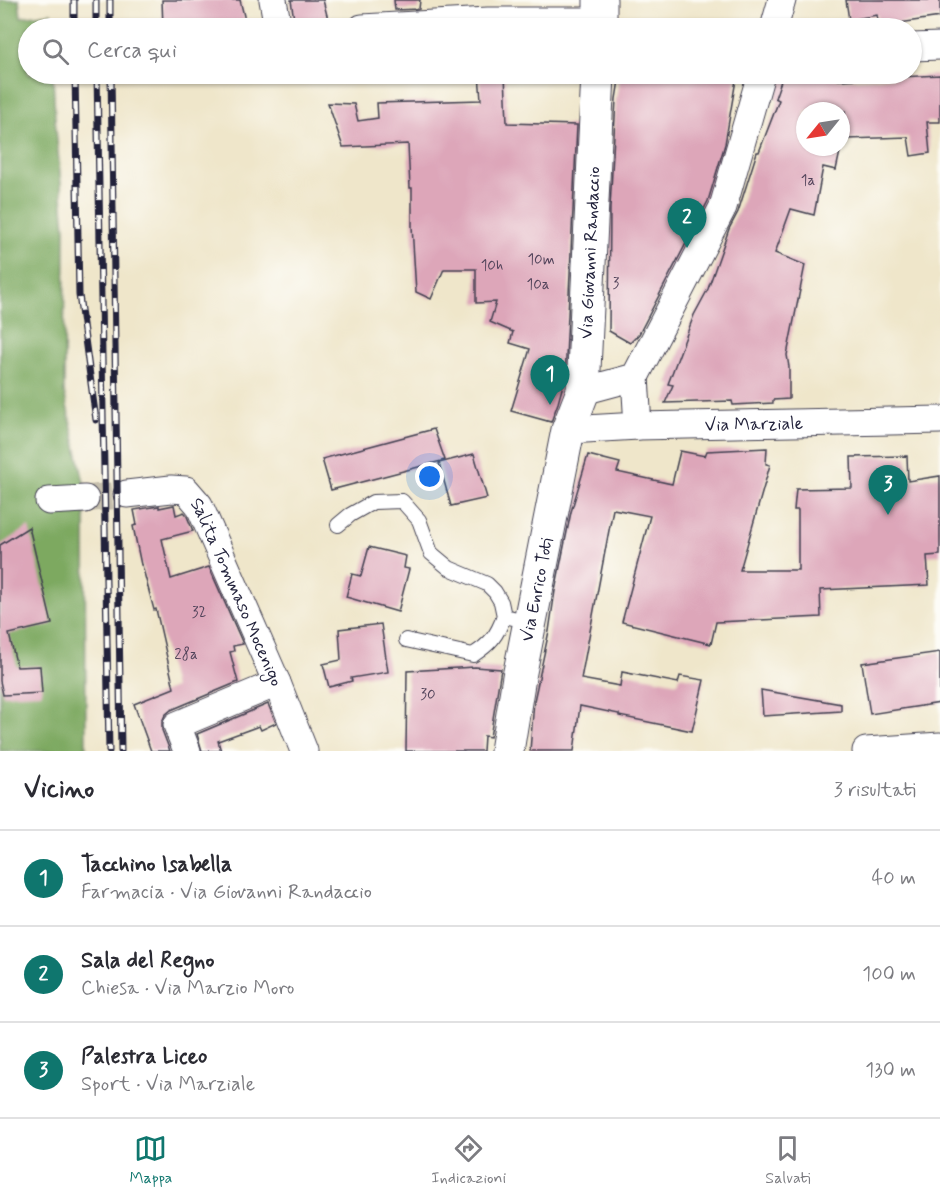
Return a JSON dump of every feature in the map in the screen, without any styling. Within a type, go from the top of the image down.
[{"type":"street","points":[[273,0],[276,18]]},
{"type":"street","points":[[777,18],[782,0]]},
{"type":"street","points":[[432,18],[488,10],[600,17]]},
{"type":"street","points":[[922,47],[940,46]]},
{"type":"street","name":"Via Giovanni Randaccio","points":[[568,430],[582,391],[597,84]]},
{"type":"street","points":[[638,426],[635,377],[723,207],[758,84]]},
{"type":"street","points":[[582,391],[635,377]]},
{"type":"street","name":"Via Marziale","points":[[568,430],[638,426],[940,420]]},
{"type":"street","name":"Via Enrico Toti","points":[[507,751],[519,677],[517,619],[568,430]]},
{"type":"street","name":"Salita Tommaso Mocenigo","points":[[127,494],[171,489],[186,490],[200,505],[304,751]]},
{"type":"street","points":[[49,501],[85,499]]},
{"type":"street","points":[[187,751],[177,724],[277,683]]},
{"type":"street","points":[[866,751],[940,746]]},
{"type":"lane","points":[[338,525],[350,515],[374,502],[402,501],[419,520],[431,552],[449,568],[487,584],[517,619],[499,630],[488,645],[473,655],[406,640]]},
{"type":"green space","points":[[0,0],[19,0],[21,17],[51,13],[51,18],[18,18],[18,84],[53,84],[65,229],[64,392],[85,487],[86,751],[0,751]]},
{"type":"building","points":[[162,0],[240,0],[244,18],[163,18]]},
{"type":"building","points":[[291,0],[323,0],[328,18],[294,18]]},
{"type":"building","points":[[394,0],[420,0],[419,9],[395,10]]},
{"type":"building","points":[[846,0],[940,0],[940,17],[922,20],[878,18],[877,15],[849,18]]},
{"type":"building","points":[[940,75],[940,122],[927,122],[930,153],[911,156],[908,137],[850,139],[850,102],[796,102],[796,156],[839,156],[836,170],[823,167],[814,215],[791,209],[775,253],[805,265],[787,355],[789,399],[773,400],[773,403],[733,405],[732,401],[665,403],[673,385],[668,384],[694,315],[708,289],[729,229],[738,212],[757,152],[759,152],[779,100],[775,98],[780,84],[922,84],[922,76]]},
{"type":"building","points":[[480,84],[505,84],[507,123],[577,125],[565,378],[551,422],[511,411],[530,349],[510,343],[513,332],[490,322],[496,302],[476,303],[476,269],[444,269],[431,299],[416,292],[408,144],[343,147],[328,103],[354,104],[358,121],[378,118],[377,103],[481,100]]},
{"type":"building","points":[[618,84],[735,84],[725,144],[708,201],[639,334],[630,343],[609,331],[610,208]]},
{"type":"building","points":[[434,429],[445,460],[331,490],[322,459]]},
{"type":"building","points":[[767,448],[766,464],[770,465],[740,570],[798,570],[798,510],[794,510],[796,489],[852,488],[851,457],[907,456],[908,481],[940,476],[940,555],[927,556],[929,585],[820,590],[821,617],[716,622],[711,644],[622,622],[650,516],[613,509],[581,679],[620,686],[622,672],[678,683],[680,676],[704,680],[692,731],[580,706],[574,751],[530,751],[534,701],[555,591],[571,512],[588,455],[620,463],[617,472],[672,484],[680,451],[705,456],[707,451]]},
{"type":"building","points":[[474,454],[487,498],[451,506],[439,463]]},
{"type":"building","points":[[174,505],[176,515],[184,512],[186,514],[193,531],[162,539],[171,579],[209,567],[243,644],[233,646],[234,651],[230,652],[238,682],[171,710],[162,722],[162,730],[170,751],[151,751],[134,704],[174,688],[156,609],[154,610],[141,565],[133,526],[137,525],[134,510]]},
{"type":"building","points":[[29,527],[52,624],[9,634],[17,667],[40,666],[42,693],[3,695],[0,681],[0,545]]},
{"type":"building","points":[[369,547],[406,556],[404,568],[409,569],[398,612],[346,597],[352,574],[361,576]]},
{"type":"building","points":[[381,624],[388,672],[351,678],[352,681],[329,687],[323,664],[341,660],[339,629]]},
{"type":"building","points":[[940,652],[940,703],[870,714],[862,663]]},
{"type":"building","points":[[475,667],[501,669],[490,737],[484,736],[483,751],[406,751],[407,671]]},
{"type":"building","points":[[761,690],[841,704],[841,711],[763,716]]},
{"type":"building","points":[[268,704],[276,723],[261,730],[259,726],[218,741],[221,751],[202,751],[197,734]]},
{"type":"tunnel","points":[[85,499],[127,494]]},
{"type":"railway","points":[[74,0],[74,18]]},
{"type":"railway","points":[[96,0],[96,18]]},
{"type":"railway","points":[[110,0],[110,18]]},
{"type":"railway","points":[[75,84],[79,295],[96,420]]},
{"type":"railway","points":[[97,84],[109,751]]},
{"type":"railway","points":[[111,84],[121,751]]},
{"type":"place","name":"Sala del Regno","points":[[687,248]]},
{"type":"place","name":"Tacchino Isabella","points":[[550,405]]},
{"type":"place","name":"Palestra Liceo","points":[[888,515]]}]
